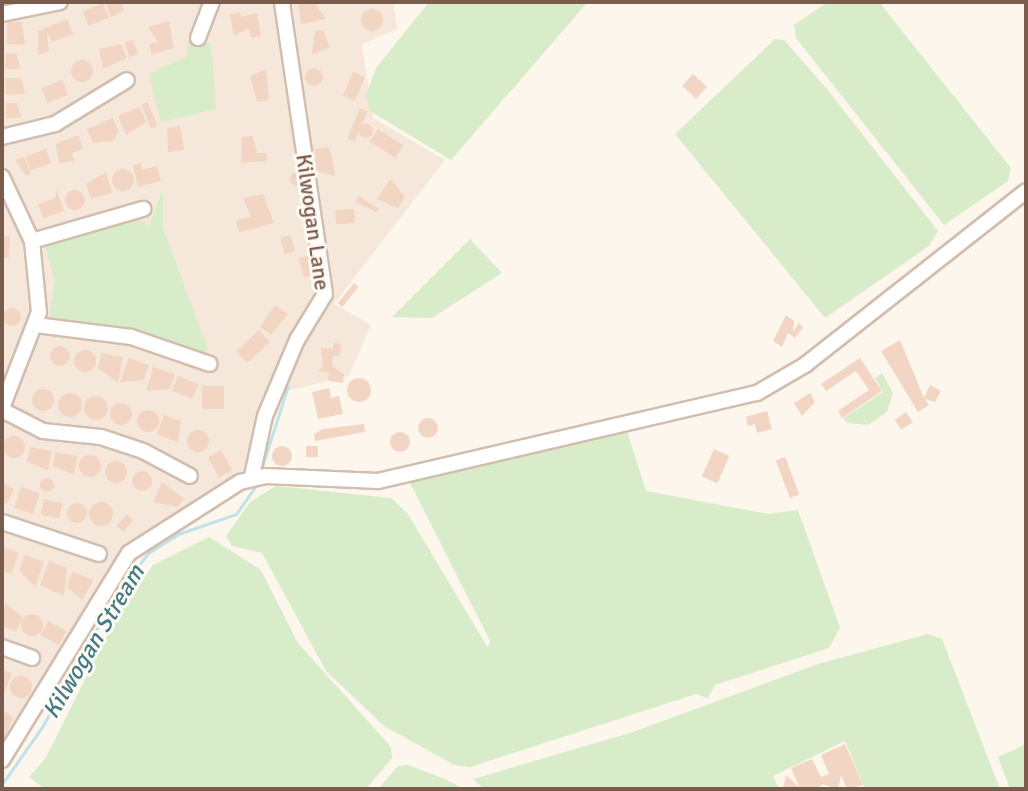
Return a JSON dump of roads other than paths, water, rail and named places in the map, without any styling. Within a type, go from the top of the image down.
[{"type":"street","points":[[2,14],[60,2]]},
{"type":"street","points":[[198,38],[212,2]]},
{"type":"street","name":"Kilwogan Lane","points":[[258,476],[265,416],[297,340],[325,294],[282,2]]},
{"type":"street","points":[[2,137],[55,124],[127,80]]},
{"type":"street","points":[[2,177],[8,206],[32,241],[36,325],[2,409],[43,431],[101,437],[143,451],[190,476]]},
{"type":"street","points":[[2,760],[129,553],[258,476],[378,481],[757,393],[803,367],[1026,191]]},
{"type":"street","points":[[32,241],[143,209]]},
{"type":"street","points":[[36,325],[131,337],[210,364]]},
{"type":"street","points":[[2,522],[99,554]]},
{"type":"street","points":[[2,647],[32,658]]},
{"type":"waterway","points":[[260,473],[288,386]]},
{"type":"waterway","name":"Kilwogan Stream","points":[[2,784],[42,727],[114,598],[148,553],[178,534],[236,514],[257,484]]}]
